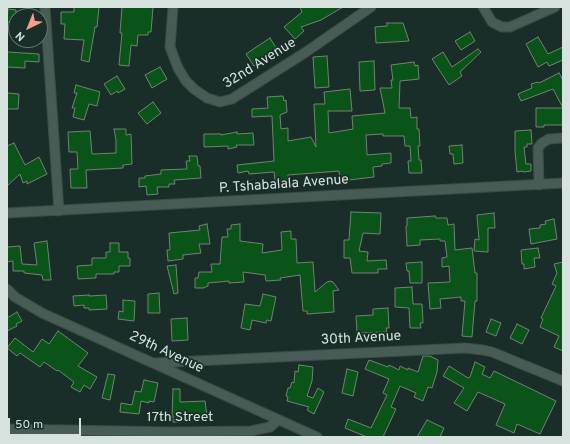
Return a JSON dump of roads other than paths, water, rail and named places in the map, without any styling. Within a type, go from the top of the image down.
[{"type":"street","points":[[46,7],[59,211]]},
{"type":"street","name":"32nd Avenue","points":[[172,7],[170,47],[178,68],[186,81],[194,88],[207,98],[220,102],[232,99],[306,52],[371,7]]},
{"type":"street","points":[[483,7],[492,22],[502,27],[510,26],[555,7]]},
{"type":"street","points":[[539,185],[538,148],[548,139],[563,138]]},
{"type":"street","name":"P. Tshabalala Avenue","points":[[7,214],[563,183]]},
{"type":"street","name":"29th Avenue","points":[[7,290],[15,297],[42,313],[154,362],[317,437]]},
{"type":"street","name":"30th Avenue","points":[[154,362],[475,348],[492,352],[563,381]]},
{"type":"street","name":"17th Street","points":[[7,428],[173,432],[251,431],[270,427],[278,420]]}]
